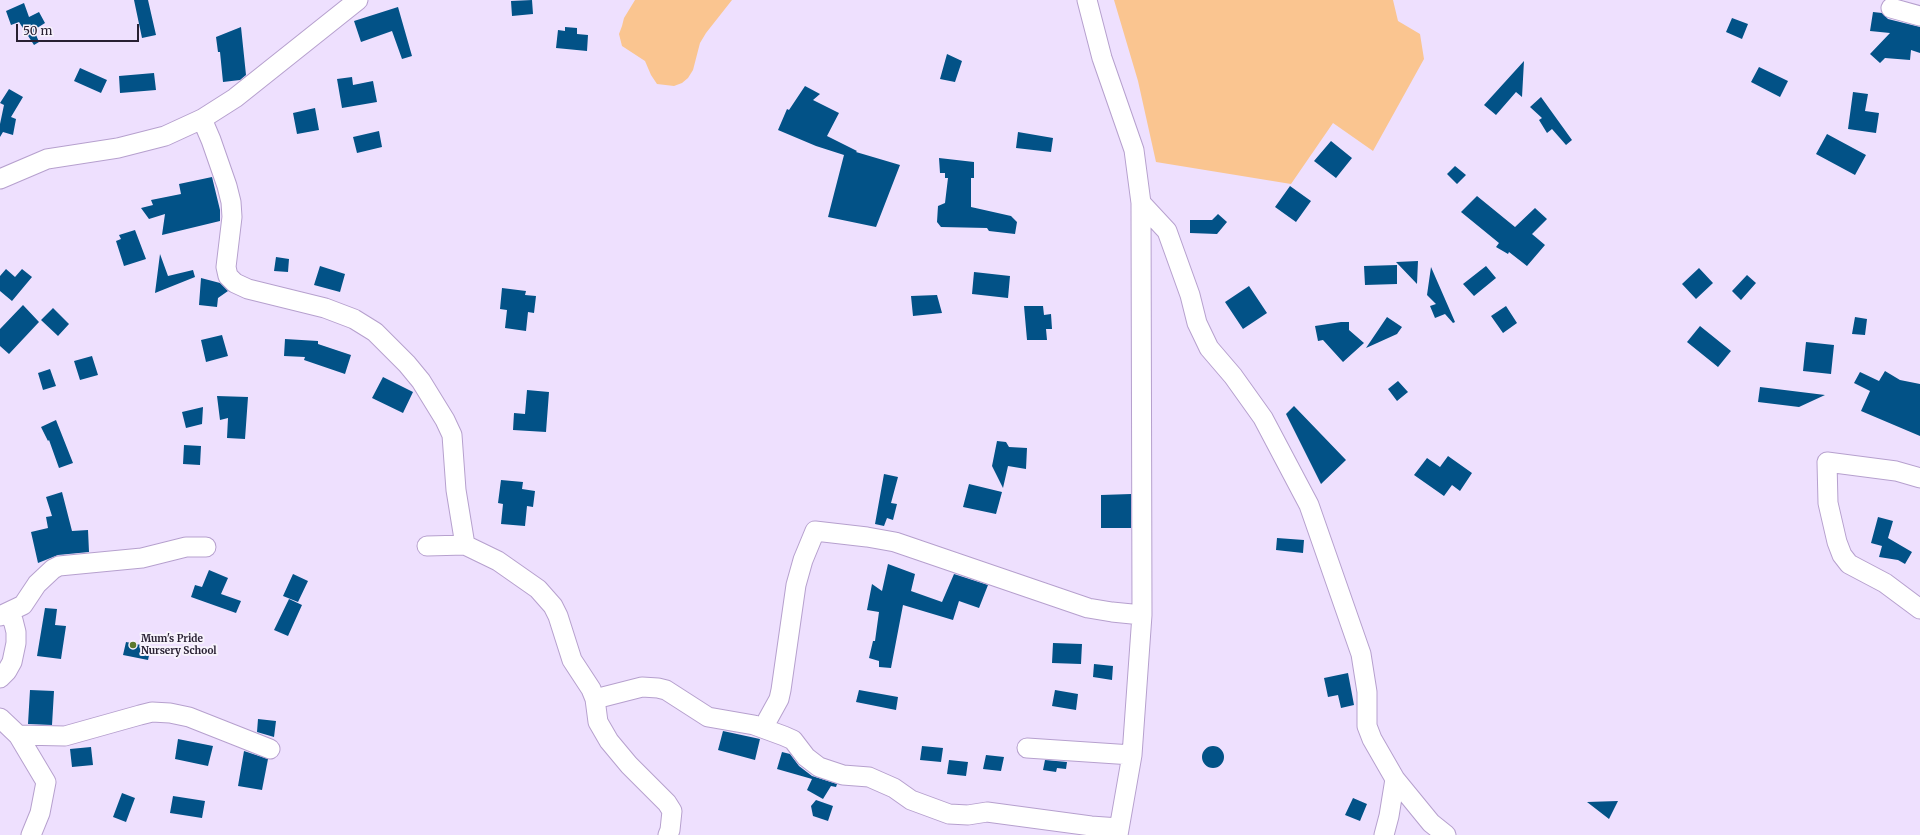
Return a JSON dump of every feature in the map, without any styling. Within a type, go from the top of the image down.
[{"type":"street","points":[[0,179],[47,159],[118,148],[165,136],[202,119],[234,98],[358,0]]},
{"type":"street","points":[[595,699],[642,687],[666,690],[708,716],[763,728],[793,740],[806,757],[819,767],[843,774],[869,777],[894,788],[911,800],[949,814],[968,815],[987,812],[1118,831],[1132,755],[1142,614],[1141,203],[1134,150],[1102,58],[1087,0]]},
{"type":"street","points":[[1891,8],[1920,16]]},
{"type":"street","points":[[202,119],[212,140],[227,186],[230,202],[232,217],[226,267],[228,276],[235,283],[248,290],[325,308],[354,319],[375,332],[407,364],[421,381],[445,420],[452,435],[456,490],[464,545]]},
{"type":"street","points":[[1141,203],[1167,231],[1190,294],[1197,323],[1209,348],[1233,376],[1263,418],[1309,505],[1361,654],[1368,692],[1367,726],[1372,739],[1395,779],[1432,823],[1446,835]]},
{"type":"street","points":[[1920,478],[1896,471],[1827,462],[1828,503],[1837,542],[1842,555],[1850,564],[1885,583],[1920,609]]},
{"type":"street","points":[[763,728],[779,699],[796,585],[803,560],[815,531],[895,542],[1088,608],[1112,612],[1142,614]]},
{"type":"street","points":[[427,546],[464,545],[498,561],[538,589],[545,597],[558,616],[572,660],[587,682],[595,699],[598,722],[609,741],[629,765],[667,803],[672,811],[668,835]]},
{"type":"street","points":[[3,615],[23,605],[37,584],[46,574],[59,566],[142,558],[186,547],[206,547]]},
{"type":"street","points":[[0,678],[7,671],[12,662],[16,643],[16,632],[13,620],[3,615]]},
{"type":"street","points":[[18,734],[65,736],[152,712],[170,713],[189,717],[270,749]]},
{"type":"street","points":[[0,718],[18,734],[46,782],[40,813],[31,835]]},
{"type":"street","points":[[1027,748],[1132,755]]},
{"type":"street","points":[[1384,835],[1389,816],[1395,779]]},
{"type":"shaded area","points":[[635,0],[732,0],[700,43],[693,70],[688,78],[682,83],[674,86],[657,84],[645,61],[622,46],[619,34],[624,18]]},
{"type":"shaded area","points":[[1114,0],[1393,0],[1398,21],[1420,34],[1424,59],[1373,151],[1333,123],[1291,184],[1156,162],[1138,81]]},
{"type":"building","points":[[134,0],[148,0],[156,35],[142,38]]},
{"type":"building","points":[[532,0],[533,14],[512,16],[511,1]]},
{"type":"building","points":[[24,3],[29,17],[39,12],[45,23],[34,30],[39,42],[34,45],[19,22],[11,25],[6,11]]},
{"type":"building","points":[[398,7],[412,56],[402,59],[392,31],[361,42],[354,21]]},
{"type":"building","points":[[1873,12],[1882,13],[1888,19],[1920,27],[1920,53],[1911,50],[1910,60],[1885,58],[1880,63],[1870,54],[1890,33],[1870,31]]},
{"type":"building","points":[[1732,18],[1748,24],[1742,39],[1726,32]]},
{"type":"building","points":[[241,27],[246,75],[240,80],[223,82],[220,52],[218,52],[216,37]]},
{"type":"building","points":[[565,27],[577,28],[577,34],[588,35],[587,51],[556,48],[558,30],[565,31]]},
{"type":"building","points":[[947,54],[962,61],[955,82],[940,79]]},
{"type":"building","points":[[1524,61],[1522,97],[1516,92],[1496,115],[1484,105]]},
{"type":"building","points":[[1759,67],[1788,81],[1780,97],[1751,82]]},
{"type":"building","points":[[80,68],[107,80],[101,93],[74,81]]},
{"type":"building","points":[[154,73],[156,90],[120,93],[119,76]]},
{"type":"building","points":[[352,77],[353,85],[373,81],[377,102],[342,108],[337,79]]},
{"type":"building","points":[[805,86],[820,94],[813,100],[839,113],[827,136],[857,151],[856,152],[900,165],[876,227],[828,217],[844,155],[816,146],[778,130],[787,109],[789,110]]},
{"type":"building","points":[[9,89],[23,97],[11,117],[16,119],[13,135],[3,132],[0,137],[0,124],[4,105],[0,103]]},
{"type":"building","points":[[1853,92],[1868,94],[1865,111],[1879,113],[1876,133],[1848,129]]},
{"type":"building","points":[[1541,97],[1572,140],[1566,145],[1552,129],[1547,133],[1539,120],[1542,118],[1530,107]]},
{"type":"building","points":[[315,108],[319,130],[297,134],[293,113]]},
{"type":"building","points":[[379,131],[382,147],[357,153],[353,137]]},
{"type":"building","points":[[1018,132],[1053,138],[1051,152],[1016,148]]},
{"type":"building","points":[[1827,134],[1866,155],[1855,175],[1816,154]]},
{"type":"building","points":[[1331,141],[1352,158],[1336,178],[1314,161]]},
{"type":"building","points":[[939,158],[974,162],[974,178],[971,178],[971,207],[1011,216],[1017,222],[1015,234],[989,231],[987,228],[941,227],[937,222],[938,206],[945,203],[948,178],[945,178],[945,173],[940,173]]},
{"type":"building","points":[[1455,166],[1466,175],[1457,184],[1447,174]]},
{"type":"building","points":[[212,177],[220,210],[220,221],[162,235],[165,214],[149,219],[141,208],[153,205],[151,200],[181,194],[179,184]]},
{"type":"building","points":[[1290,186],[1311,201],[1296,222],[1275,207]]},
{"type":"building","points":[[1477,196],[1515,227],[1535,208],[1547,219],[1532,234],[1545,245],[1527,266],[1509,252],[1508,254],[1496,247],[1499,243],[1461,212]]},
{"type":"building","points":[[1218,214],[1227,222],[1217,234],[1190,233],[1190,220],[1212,220]]},
{"type":"building","points":[[135,230],[146,259],[124,266],[116,241],[121,239],[119,235]]},
{"type":"building","points":[[160,254],[168,276],[193,270],[195,277],[155,293]]},
{"type":"building","points":[[276,257],[289,259],[288,272],[274,271]]},
{"type":"building","points":[[1418,261],[1417,284],[1396,262]]},
{"type":"building","points":[[1397,265],[1397,284],[1365,285],[1364,266]]},
{"type":"building","points":[[320,266],[345,274],[340,292],[314,285]]},
{"type":"building","points":[[1486,266],[1496,278],[1474,296],[1463,284]]},
{"type":"building","points":[[1431,267],[1455,322],[1453,323],[1445,314],[1435,318],[1430,306],[1436,304],[1427,295]]},
{"type":"building","points":[[1699,268],[1713,283],[1696,299],[1682,284]]},
{"type":"building","points":[[6,269],[15,277],[22,269],[32,277],[12,301],[0,291],[0,276]]},
{"type":"building","points":[[974,272],[1010,276],[1008,298],[972,294]]},
{"type":"building","points":[[1747,275],[1756,283],[1741,300],[1732,291]]},
{"type":"building","points":[[201,278],[220,283],[228,291],[218,298],[217,307],[199,305]]},
{"type":"building","points":[[1249,286],[1267,313],[1243,329],[1225,302]]},
{"type":"building","points":[[502,288],[526,291],[525,295],[536,296],[534,313],[528,312],[526,331],[505,328],[507,310],[500,309]]},
{"type":"building","points":[[937,295],[942,313],[913,316],[911,296]]},
{"type":"building","points":[[23,305],[39,322],[9,354],[0,346],[0,329]]},
{"type":"building","points":[[1024,306],[1043,306],[1044,315],[1051,314],[1052,329],[1046,329],[1047,340],[1027,340]]},
{"type":"building","points":[[1506,306],[1517,323],[1503,333],[1491,316]]},
{"type":"building","points":[[53,308],[69,324],[58,336],[41,320]]},
{"type":"building","points":[[1387,317],[1402,327],[1397,334],[1366,348]]},
{"type":"building","points":[[1855,317],[1867,319],[1865,335],[1852,334]]},
{"type":"building","points":[[1349,322],[1349,330],[1364,343],[1343,362],[1323,340],[1318,341],[1315,326]]},
{"type":"building","points":[[1700,326],[1731,351],[1718,367],[1687,342]]},
{"type":"building","points":[[222,335],[228,356],[206,362],[201,340]]},
{"type":"building","points":[[285,339],[318,341],[318,344],[351,355],[345,374],[304,360],[305,357],[284,356]]},
{"type":"building","points":[[1806,342],[1834,345],[1831,374],[1803,371]]},
{"type":"building","points":[[92,356],[98,375],[80,380],[74,361]]},
{"type":"building","points":[[50,369],[56,386],[43,390],[38,373]]},
{"type":"building","points":[[1885,371],[1900,380],[1920,384],[1920,436],[1861,411],[1870,391],[1854,383],[1860,372],[1879,381]]},
{"type":"building","points":[[383,377],[413,392],[403,413],[372,398]]},
{"type":"building","points":[[1398,381],[1408,392],[1397,401],[1388,389]]},
{"type":"building","points":[[1760,387],[1825,395],[1799,407],[1758,402]]},
{"type":"building","points":[[527,390],[549,392],[546,432],[513,430],[514,413],[525,414]]},
{"type":"building","points":[[217,396],[248,397],[245,439],[227,438],[228,418],[220,420]]},
{"type":"building","points":[[1294,406],[1346,460],[1321,484],[1286,414]]},
{"type":"building","points":[[203,407],[202,424],[186,428],[182,412]]},
{"type":"building","points":[[56,420],[73,463],[59,468],[49,440],[48,441],[41,427]]},
{"type":"building","points":[[997,441],[1006,442],[1009,447],[1027,448],[1026,469],[1008,466],[1003,488],[992,466]]},
{"type":"building","points":[[184,445],[201,446],[200,465],[183,464]]},
{"type":"building","points":[[1448,456],[1472,473],[1460,491],[1452,485],[1444,496],[1414,475],[1427,458],[1440,467]]},
{"type":"building","points":[[884,474],[898,477],[891,503],[897,504],[893,520],[887,518],[884,526],[875,524]]},
{"type":"building","points":[[501,480],[523,482],[522,489],[535,491],[533,507],[527,506],[525,526],[501,524],[503,504],[498,503]]},
{"type":"building","points":[[969,484],[1002,492],[996,514],[963,507]]},
{"type":"building","points":[[62,492],[72,531],[88,530],[89,552],[58,555],[38,563],[31,532],[48,528],[46,517],[52,516],[46,497]]},
{"type":"building","points":[[1131,494],[1131,528],[1101,528],[1101,495]]},
{"type":"building","points":[[1878,517],[1893,521],[1888,538],[1912,552],[1905,564],[1898,560],[1879,557],[1882,546],[1871,543]]},
{"type":"building","points":[[1277,538],[1304,540],[1303,553],[1276,550]]},
{"type":"building","points":[[888,564],[915,574],[911,591],[942,602],[954,574],[988,585],[979,608],[959,601],[953,620],[903,605],[891,668],[879,667],[879,661],[869,658],[873,641],[875,641],[879,612],[867,610],[872,584],[882,591]]},
{"type":"building","points":[[209,570],[228,578],[221,594],[241,601],[236,613],[191,597],[195,585],[202,587]]},
{"type":"building","points":[[293,574],[308,581],[298,602],[283,596]]},
{"type":"building","points":[[289,599],[302,605],[288,636],[274,630]]},
{"type":"building","points":[[45,608],[57,609],[55,625],[66,626],[61,659],[37,656]]},
{"type":"building","points":[[126,642],[151,647],[148,660],[123,655]]},
{"type":"building","points":[[1053,643],[1082,644],[1081,664],[1052,663]]},
{"type":"building","points":[[1094,664],[1113,666],[1112,680],[1093,677]]},
{"type":"building","points":[[1348,673],[1354,705],[1341,708],[1338,695],[1328,697],[1324,678]]},
{"type":"building","points":[[30,690],[54,691],[52,725],[28,724]]},
{"type":"building","points":[[859,690],[898,697],[896,710],[856,702]]},
{"type":"building","points":[[1055,690],[1078,694],[1076,710],[1052,706]]},
{"type":"building","points":[[258,719],[276,721],[274,737],[257,732]]},
{"type":"building","points":[[723,731],[760,739],[755,760],[718,750]]},
{"type":"building","points":[[178,739],[213,746],[208,766],[175,759]]},
{"type":"building","points":[[922,746],[943,748],[941,762],[920,760]]},
{"type":"building","points":[[1213,746],[1221,749],[1224,757],[1221,765],[1213,768],[1205,765],[1202,757],[1205,749]]},
{"type":"building","points":[[91,747],[93,765],[72,767],[70,749]]},
{"type":"building","points":[[244,751],[268,759],[262,790],[238,786]]},
{"type":"building","points":[[782,752],[790,754],[799,766],[812,776],[837,784],[836,787],[831,786],[823,799],[807,790],[812,779],[777,769]]},
{"type":"building","points":[[986,755],[1004,757],[1001,771],[983,769]]},
{"type":"building","points":[[949,760],[968,762],[966,776],[947,774]]},
{"type":"building","points":[[1045,760],[1067,762],[1066,769],[1057,768],[1056,772],[1043,770]]},
{"type":"building","points":[[122,793],[135,798],[126,822],[113,817]]},
{"type":"building","points":[[173,796],[205,801],[202,818],[170,813]]},
{"type":"building","points":[[1353,798],[1367,804],[1360,821],[1345,815]]},
{"type":"building","points":[[816,800],[833,806],[828,821],[813,816],[811,806]]},
{"type":"building","points":[[1618,801],[1609,819],[1587,802]]},
{"type":"place","name":"Mum's Pride Nursery School","points":[[133,645]]}]
